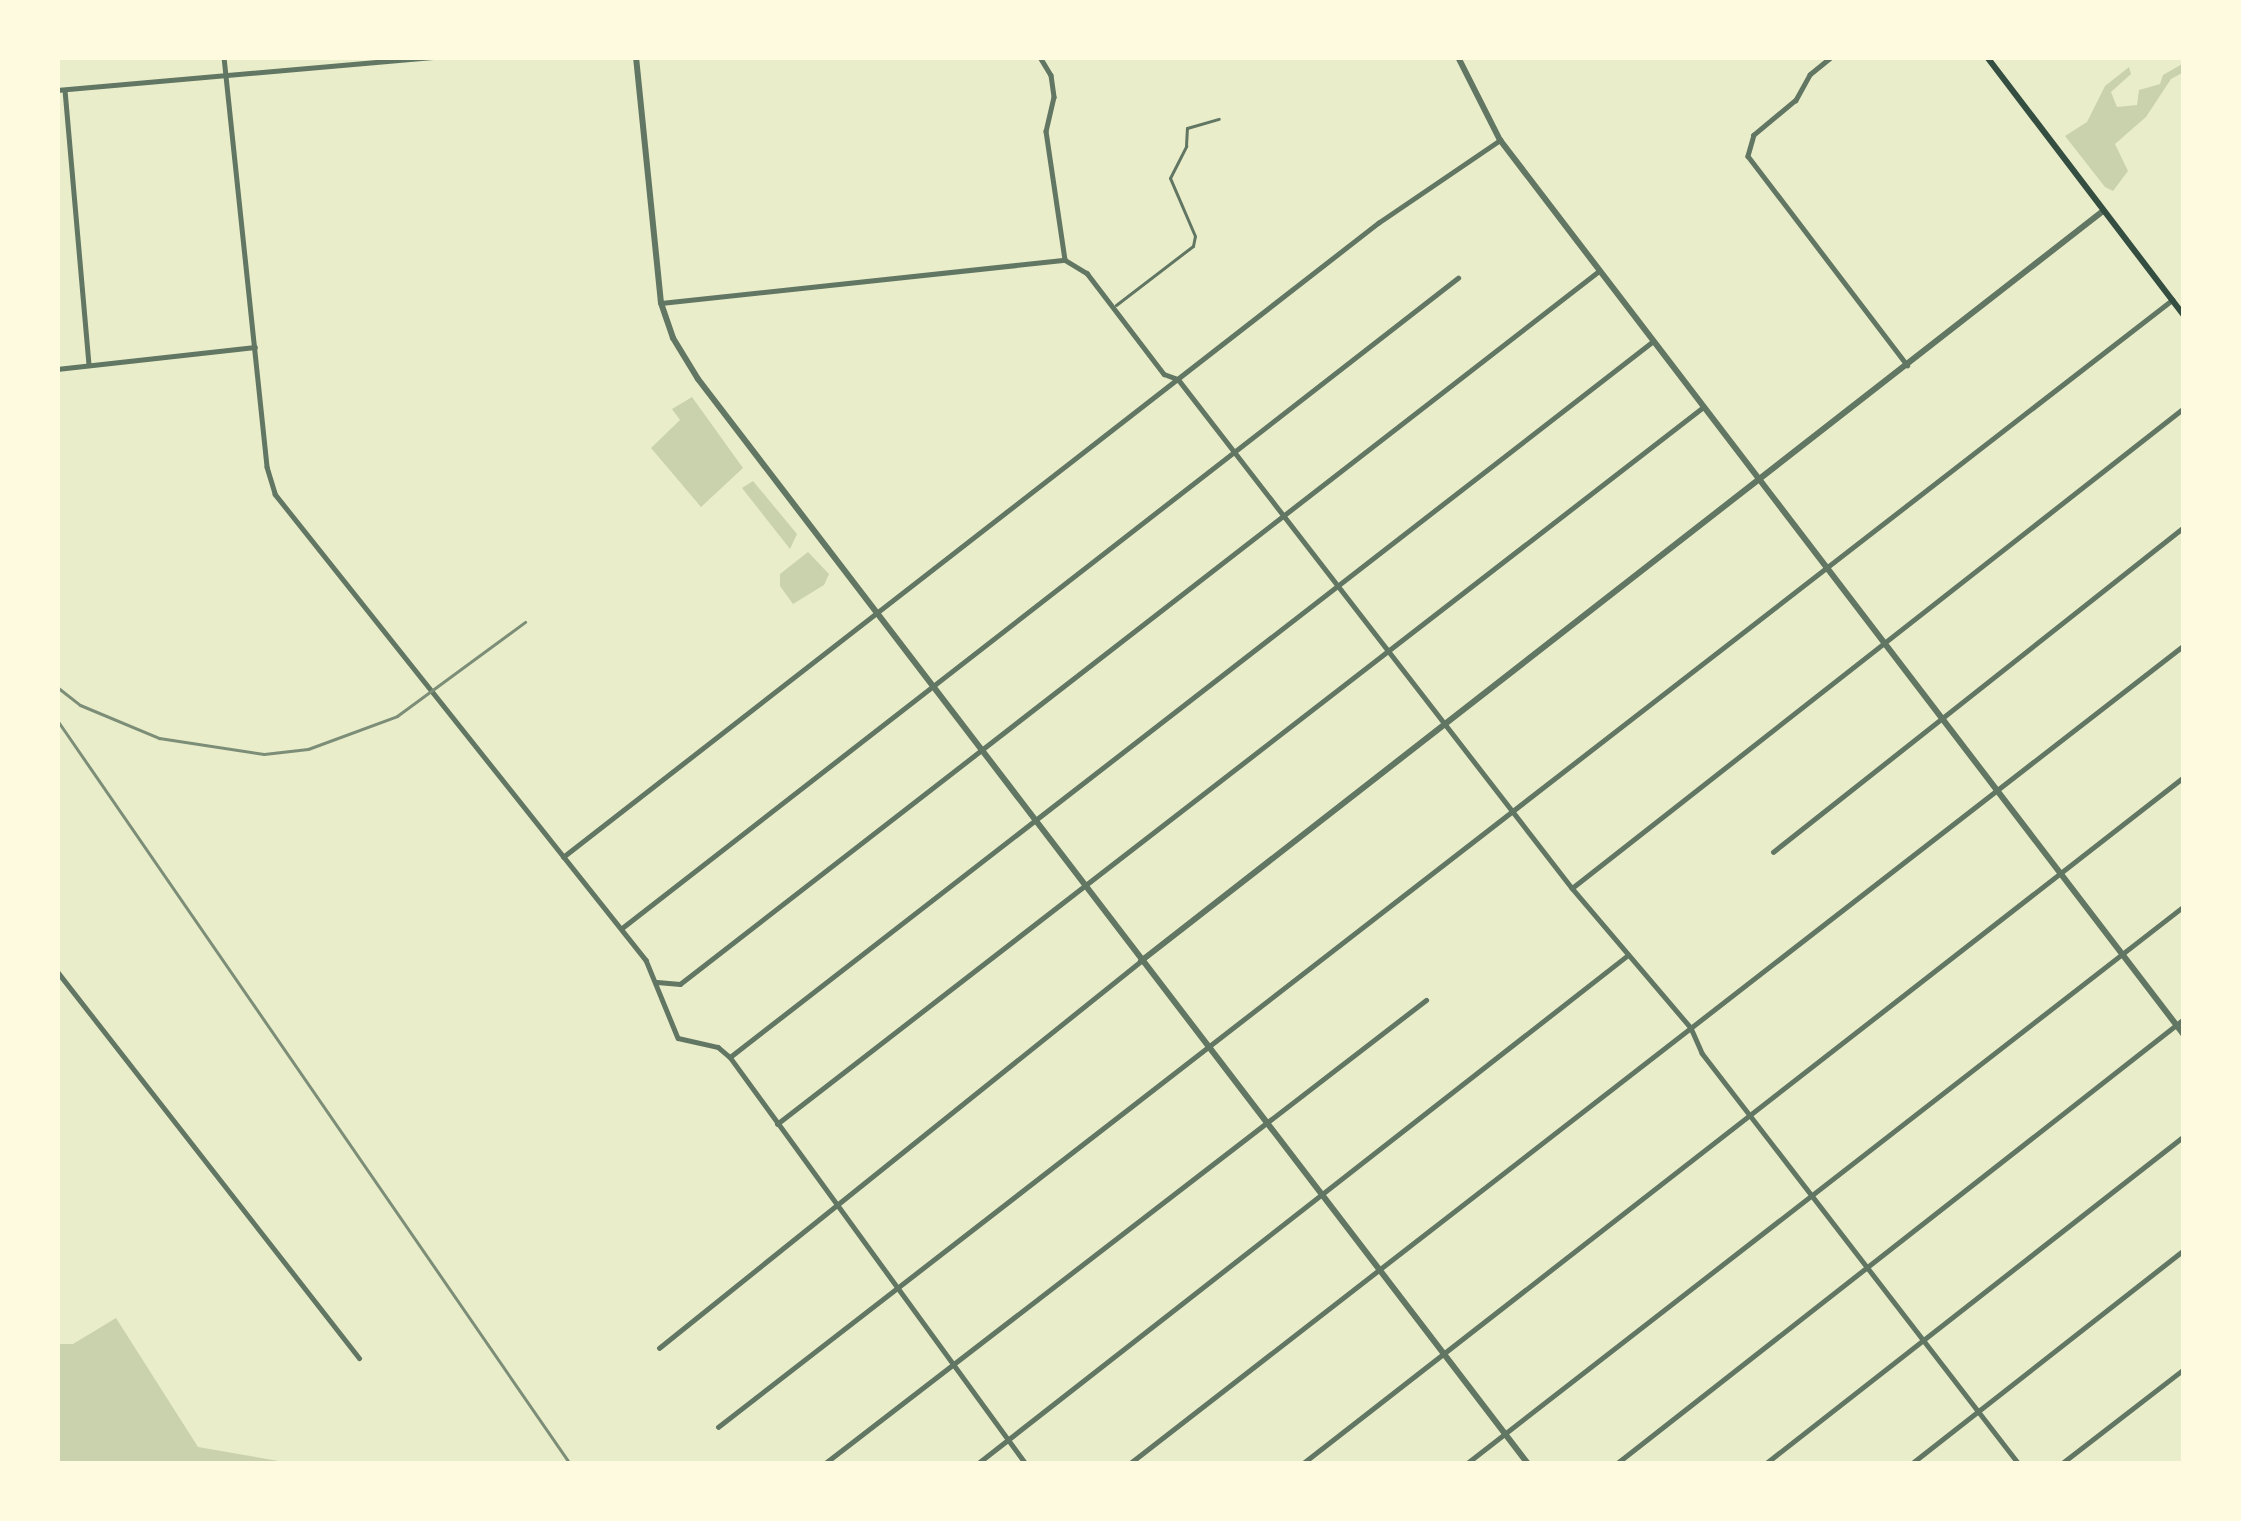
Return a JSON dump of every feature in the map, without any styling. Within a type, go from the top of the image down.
[{"type":"main road","points":[[1987,57],[2184,316]]},
{"type":"street","points":[[224,57],[275,494],[622,928],[657,982],[678,1038],[718,1047],[730,1057],[951,1367],[1026,1464]]},
{"type":"street","points":[[89,365],[61,90],[436,57]]},
{"type":"street","points":[[636,57],[661,303],[673,338],[698,379],[1528,1464]]},
{"type":"street","points":[[1040,57],[1052,75],[1054,97],[1046,130],[1065,260]]},
{"type":"street","points":[[1458,57],[1500,140],[2122,954],[2180,1022],[2184,1035]]},
{"type":"street","points":[[1832,57],[1810,75],[1796,100],[1754,135],[1748,156],[1906,365]]},
{"type":"street","points":[[563,857],[1378,223],[1500,140]]},
{"type":"street","points":[[658,1348],[1141,961],[2104,211]]},
{"type":"street","points":[[661,303],[1065,260],[1077,265],[1116,305],[1164,374],[1178,379],[1572,888],[1691,1028],[1702,1053],[1814,1192],[2019,1464]]},
{"type":"street","points":[[657,982],[680,984],[1599,272]]},
{"type":"street","points":[[622,928],[1458,278]]},
{"type":"street","points":[[718,1427],[2172,300]]},
{"type":"street","points":[[730,1057],[1652,342]]},
{"type":"street","points":[[57,369],[255,347]]},
{"type":"street","points":[[777,1124],[1702,408]]},
{"type":"street","points":[[1572,888],[2184,408]]},
{"type":"street","points":[[1773,851],[2184,527]]},
{"type":"street","points":[[1129,1464],[2184,645]]},
{"type":"street","points":[[1302,1464],[2184,777]]},
{"type":"street","points":[[1466,1464],[2184,906]]},
{"type":"street","points":[[977,1464],[1628,956]]},
{"type":"street","points":[[57,971],[359,1358]]},
{"type":"street","points":[[824,1464],[1426,1000]]},
{"type":"street","points":[[1616,1464],[2180,1022]]},
{"type":"street","points":[[1765,1464],[2184,1136]]},
{"type":"street","points":[[1911,1464],[2184,1250]]},
{"type":"street","points":[[2061,1464],[2184,1369]]},
{"type":"lane","points":[[1116,305],[1193,246],[1195,236],[1170,178],[1186,146],[1187,128],[1220,119]]},
{"type":"green space","points":[[2184,63],[2184,72],[2171,79],[2146,117],[2115,144],[2128,171],[2113,191],[2105,187],[2065,136],[2087,122],[2105,86],[2129,67],[2131,74],[2111,92],[2117,107],[2137,105],[2139,90],[2160,84],[2163,75]]},
{"type":"green space","points":[[692,397],[743,468],[701,507],[651,448],[680,420],[672,409]]},
{"type":"green space","points":[[753,481],[797,534],[790,549],[742,488]]},
{"type":"green space","points":[[808,552],[829,574],[824,585],[793,604],[780,586],[780,574]]},
{"type":"green space","points":[[116,1318],[198,1447],[296,1464],[57,1464],[57,1344],[73,1344]]},
{"type":"railway","points":[[57,687],[80,705],[159,738],[264,754],[308,749],[397,716],[525,622]]},
{"type":"railway","points":[[57,720],[570,1464]]}]
